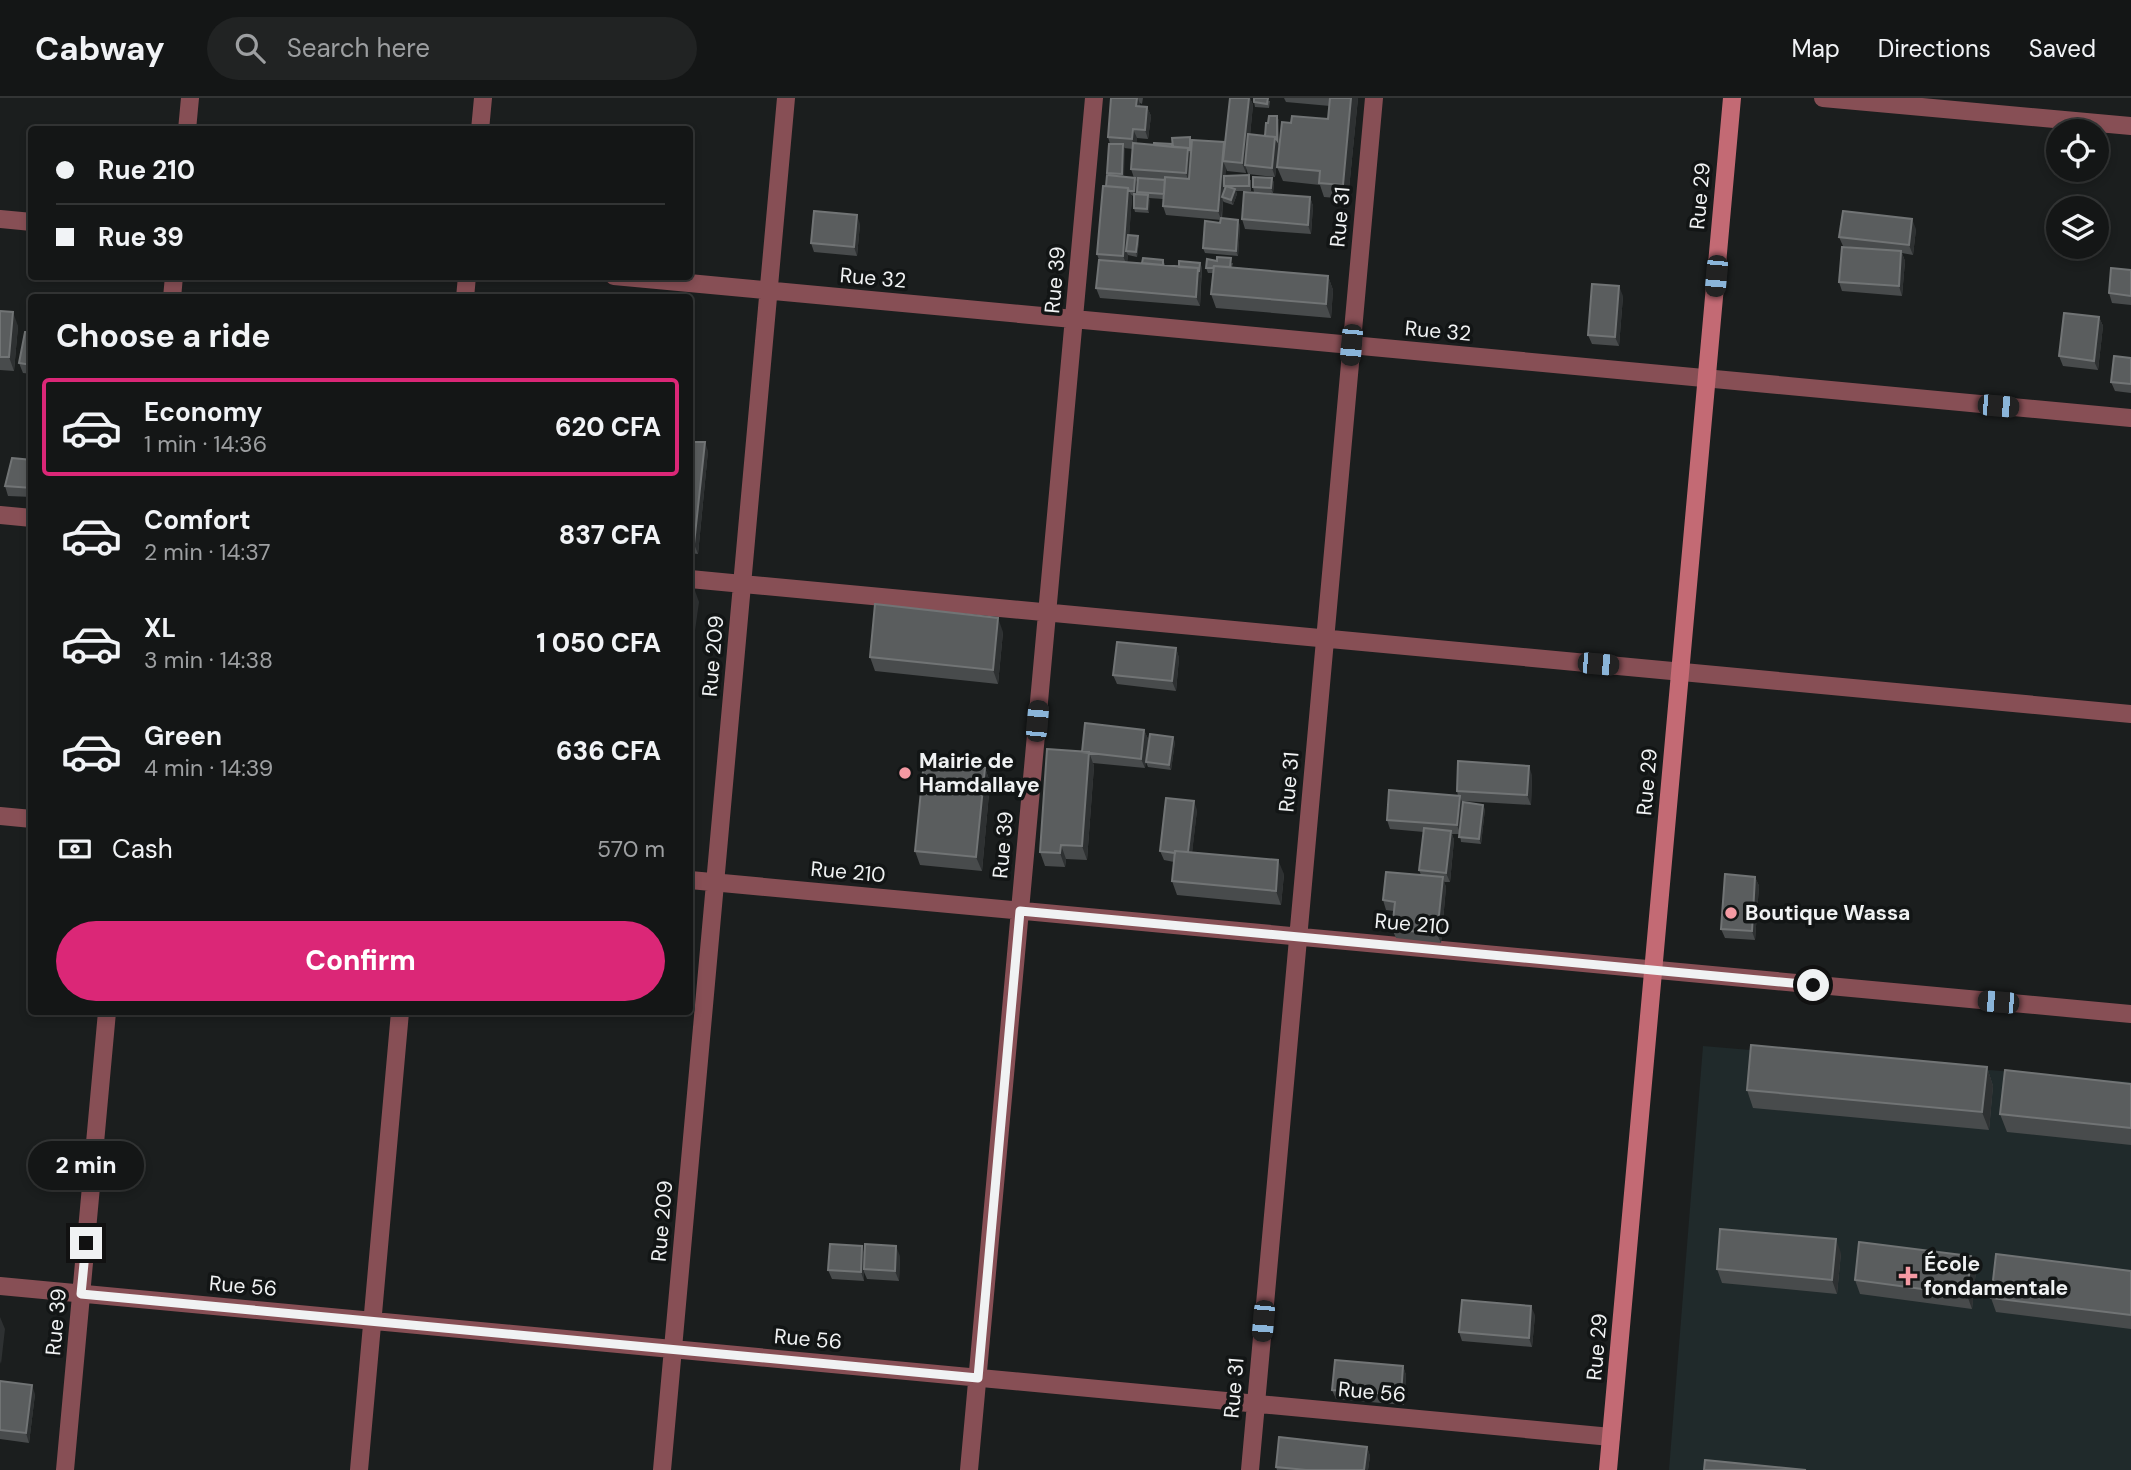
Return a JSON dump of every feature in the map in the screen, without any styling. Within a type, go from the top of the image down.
[{"type":"main road","name":"Rue 29","points":[[1608,1470],[1732,98]]},
{"type":"street","points":[[187,126],[190,98]]},
{"type":"street","points":[[480,126],[483,98]]},
{"type":"street","name":"Rue 209","points":[[662,1470],[786,98]]},
{"type":"street","name":"Rue 39","points":[[969,1470],[1094,98]]},
{"type":"street","name":"Rue 31","points":[[1250,1470],[1374,98]]},
{"type":"street","points":[[1822,98],[2131,126]]},
{"type":"street","points":[[0,219],[28,222]]},
{"type":"street","name":"Rue 32","points":[[655,280],[2131,418]]},
{"type":"street","points":[[0,515],[28,518]]},
{"type":"street","points":[[693,579],[2131,714]]},
{"type":"street","points":[[0,816],[28,819]]},
{"type":"street","name":"Rue 210","points":[[693,880],[2131,1014]]},
{"type":"street","name":"Rue 39","points":[[65,1470],[107,1015]]},
{"type":"street","points":[[359,1470],[400,1015]]},
{"type":"street","name":"Rue 56","points":[[0,1286],[1611,1437]]},
{"type":"shaded area","name":"École fondamentale","points":[[1703,1046],[2131,1082],[2131,1470],[1669,1470]]},
{"type":"building","points":[[1111,98],[1137,98],[1136,106],[1147,107],[1145,130],[1133,129],[1132,139],[1108,137]]},
{"type":"building","points":[[1230,98],[1249,98],[1242,163],[1223,161]]},
{"type":"building","points":[[1254,98],[1268,98],[1267,104],[1254,102]]},
{"type":"building","points":[[1330,98],[1351,98],[1343,185],[1319,183],[1320,171],[1277,167],[1282,122],[1291,123],[1292,116],[1328,119]]},
{"type":"building","points":[[1269,116],[1277,116],[1277,140],[1275,137],[1265,136]]},
{"type":"building","points":[[1248,134],[1275,137],[1272,168],[1245,165]]},
{"type":"building","points":[[1190,137],[1190,150],[1173,147],[1172,138]]},
{"type":"building","points":[[1192,140],[1224,142],[1218,211],[1163,206],[1165,177],[1189,179]]},
{"type":"building","points":[[1133,143],[1188,148],[1186,173],[1131,169]]},
{"type":"building","points":[[1109,144],[1123,144],[1122,174],[1107,173]]},
{"type":"building","points":[[1172,144],[1172,147],[1154,145]]},
{"type":"building","points":[[1107,175],[1135,178],[1134,191],[1106,186]]},
{"type":"building","points":[[1249,175],[1249,186],[1224,186],[1224,176]]},
{"type":"building","points":[[1253,177],[1272,178],[1271,188],[1253,187]]},
{"type":"building","points":[[1138,178],[1165,180],[1164,194],[1137,192]]},
{"type":"building","points":[[1103,186],[1128,188],[1123,256],[1097,254]]},
{"type":"building","points":[[1226,186],[1235,189],[1231,200],[1222,197]]},
{"type":"building","points":[[1244,192],[1310,197],[1308,225],[1242,219]]},
{"type":"building","points":[[1134,194],[1148,195],[1147,209],[1134,208]]},
{"type":"building","points":[[814,211],[857,215],[854,247],[811,243]]},
{"type":"building","points":[[1843,211],[1912,219],[1909,245],[1839,237]]},
{"type":"building","points":[[1221,218],[1238,220],[1236,251],[1203,248],[1205,221],[1220,223]]},
{"type":"building","points":[[1128,235],[1138,236],[1136,252],[1126,251]]},
{"type":"building","points":[[1842,247],[1901,251],[1899,286],[1839,282]]},
{"type":"building","points":[[1217,257],[1231,258],[1230,267],[1206,268],[1207,259],[1217,261]]},
{"type":"building","points":[[1143,258],[1163,260],[1163,265],[1142,263]]},
{"type":"building","points":[[1099,260],[1198,268],[1196,297],[1096,288]]},
{"type":"building","points":[[1179,261],[1200,263],[1199,272],[1198,268],[1179,267]]},
{"type":"building","points":[[1214,266],[1328,276],[1326,304],[1211,294]]},
{"type":"building","points":[[2111,268],[2131,270],[2131,296],[2109,293]]},
{"type":"building","points":[[1592,284],[1619,286],[1615,337],[1588,335]]},
{"type":"building","points":[[0,311],[13,312],[9,357],[0,357]]},
{"type":"building","points":[[2064,313],[2099,317],[2094,361],[2059,356]]},
{"type":"building","points":[[25,332],[28,332],[28,364],[19,363]]},
{"type":"building","points":[[2114,356],[2131,358],[2131,384],[2111,382]]},
{"type":"building","points":[[693,442],[705,442],[694,544]]},
{"type":"building","points":[[12,458],[28,460],[28,488],[5,486]]},
{"type":"building","points":[[875,604],[998,618],[993,670],[870,657]]},
{"type":"building","points":[[1117,642],[1176,648],[1172,681],[1113,675]]},
{"type":"building","points":[[1085,723],[1144,730],[1141,759],[1082,752]]},
{"type":"building","points":[[1150,734],[1173,737],[1169,765],[1146,762]]},
{"type":"building","points":[[1047,749],[1089,752],[1082,846],[1061,845],[1060,853],[1040,852]]},
{"type":"building","points":[[924,761],[985,768],[976,857],[915,851]]},
{"type":"building","points":[[1458,761],[1529,766],[1527,795],[1457,791]]},
{"type":"building","points":[[1389,790],[1460,796],[1457,825],[1387,820]]},
{"type":"building","points":[[1166,798],[1194,801],[1188,852],[1160,851]]},
{"type":"building","points":[[1463,802],[1483,805],[1479,839],[1459,837]]},
{"type":"building","points":[[1424,828],[1451,831],[1446,873],[1419,870]]},
{"type":"building","points":[[1175,851],[1278,860],[1276,891],[1172,881]]},
{"type":"building","points":[[1386,872],[1443,877],[1437,934],[1392,929],[1395,902],[1383,900]]},
{"type":"building","points":[[1725,874],[1755,877],[1752,931],[1721,929]]},
{"type":"building","points":[[1751,1045],[1987,1067],[1982,1112],[1747,1090]]},
{"type":"building","points":[[2005,1070],[2131,1084],[2131,1128],[2000,1114]]},
{"type":"building","points":[[1720,1229],[1836,1239],[1832,1280],[1717,1269]]},
{"type":"building","points":[[1859,1242],[1971,1256],[1967,1295],[1855,1280]]},
{"type":"building","points":[[830,1244],[862,1246],[861,1272],[828,1270]]},
{"type":"building","points":[[865,1244],[896,1246],[895,1271],[864,1269]]},
{"type":"building","points":[[1996,1254],[2131,1271],[2131,1315],[1991,1298]]},
{"type":"building","points":[[1462,1300],[1531,1306],[1529,1338],[1459,1332]]},
{"type":"building","points":[[1335,1360],[1403,1366],[1401,1395],[1332,1390]]},
{"type":"building","points":[[0,1381],[32,1385],[26,1433],[0,1430]]},
{"type":"building","points":[[1279,1437],[1367,1447],[1364,1470],[1276,1467]]},
{"type":"building","points":[[1705,1460],[1806,1470],[1704,1470]]},
{"type":"place","name":"Mairie de Hamdallaye","points":[[905,773]]},
{"type":"place","name":"Boutique Wassa","points":[[1731,913]]},
{"type":"place","name":"École fondamentale","points":[[1908,1276]]},
{"type":"route","points":[[86,1243],[81,1294],[978,1378],[1020,911],[1813,985]]}]
